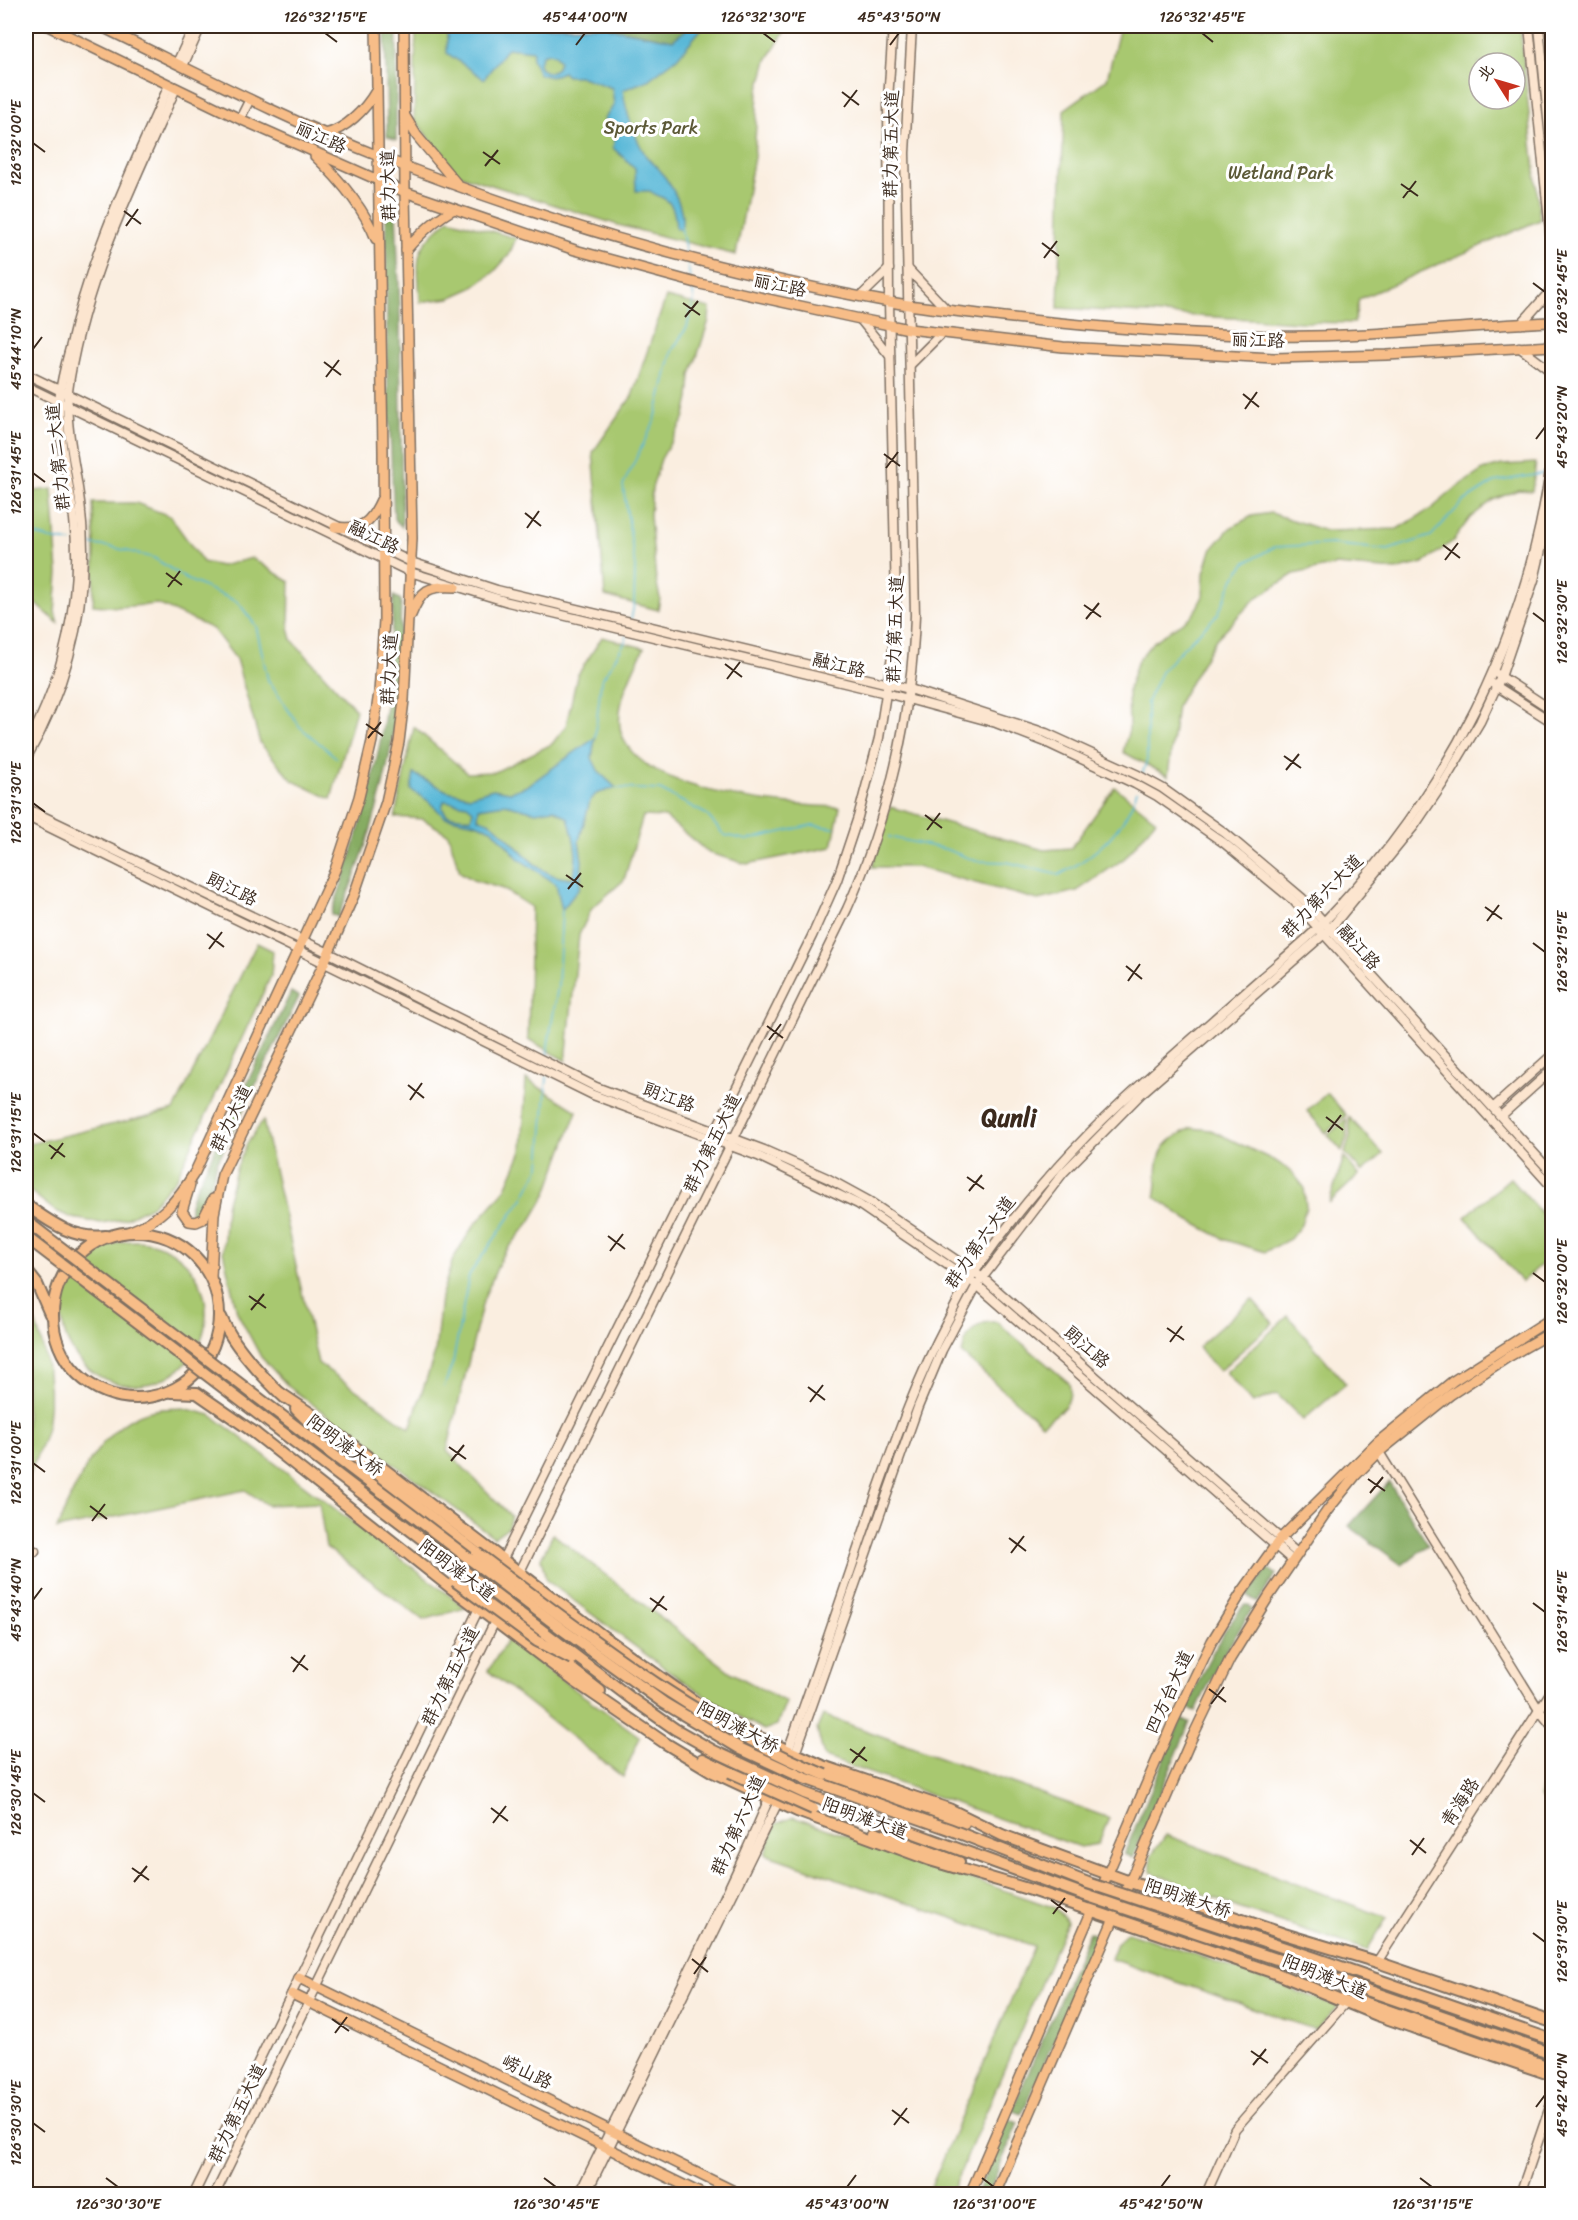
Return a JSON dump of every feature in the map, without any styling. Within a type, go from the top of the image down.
[{"type":"highway","points":[[26,1203],[63,1230],[96,1237],[128,1232],[150,1233],[170,1239],[194,1255],[211,1278],[217,1295],[219,1328],[209,1355],[191,1378],[167,1393]]},
{"type":"highway","name":"阳明滩大桥","points":[[26,1221],[598,1656],[686,1718],[741,1749],[824,1786],[950,1829],[1088,1882],[1552,2040]]},
{"type":"highway","points":[[53,1320],[56,1293],[68,1268],[87,1248],[112,1236]]},
{"type":"highway","name":"阳明滩大桥","points":[[26,1237],[591,1669],[675,1729],[756,1772],[819,1798],[1085,1895],[1552,2054]]},
{"type":"highway","points":[[26,1270],[46,1301],[63,1356],[88,1384],[123,1398],[149,1398],[185,1391],[197,1393],[251,1430],[287,1451],[455,1581],[658,1732],[730,1772],[796,1803],[1031,1890]]},
{"type":"highway","points":[[219,1313],[236,1343],[309,1422],[599,1645],[690,1706],[751,1741],[825,1775],[1002,1834]]},
{"type":"highway","name":"阳明滩大道","points":[[280,1393],[314,1416],[604,1637],[695,1702],[748,1732],[792,1753],[949,1809],[1002,1834],[1130,1882],[1289,1936],[1377,1962],[1552,2022]]},
{"type":"highway","name":"阳明滩大道","points":[[251,1430],[573,1680],[658,1739],[713,1772],[773,1801],[930,1860],[1031,1890],[1278,1974],[1346,2002],[1552,2075]]},
{"type":"highway","points":[[569,1622],[598,1656]]},
{"type":"highway","points":[[537,1641],[591,1669]]},
{"type":"highway","points":[[686,1718],[751,1741]]},
{"type":"highway","points":[[675,1729],[730,1772]]},
{"type":"highway","points":[[1289,1936],[1378,1970],[1552,2029]]},
{"type":"highway","points":[[1278,1974],[1552,2068]]},
{"type":"main road","name":"丽江路","points":[[48,26],[240,119],[405,192],[575,250],[700,284],[860,320],[909,329],[1063,347],[1275,358],[1387,355],[1552,346]]},
{"type":"main road","name":"丽江路","points":[[100,26],[250,99],[377,156],[579,228],[706,262],[889,302],[1053,323],[1275,336],[1387,333],[1552,322]]},
{"type":"main road","points":[[180,65],[194,26]]},
{"type":"main road","points":[[180,65],[201,26]]},
{"type":"main road","name":"群力大道","points":[[128,1232],[158,1218],[195,1172],[299,951],[340,856],[359,797],[372,741],[380,692],[384,620],[376,26]]},
{"type":"main road","name":"群力大道","points":[[211,1278],[214,1214],[222,1175],[329,953],[362,874],[386,802],[398,751],[404,700],[412,526],[405,192],[405,26]]},
{"type":"main road","name":"群力第五大道","points":[[194,2194],[503,1559],[813,936],[848,850],[879,738],[893,650],[896,602],[889,302],[888,100],[893,26]]},
{"type":"main road","name":"群力第五大道","points":[[215,2194],[519,1571],[843,918],[880,821],[910,689],[915,615],[905,153],[912,26]]},
{"type":"main road","points":[[1529,26],[1552,251]]},
{"type":"main road","points":[[1539,26],[1552,160]]},
{"type":"main road","name":"群力第二大道","points":[[26,759],[63,680],[74,640],[79,576],[78,520],[64,394],[75,325],[94,260],[172,86]]},
{"type":"main road","points":[[325,134],[348,123],[370,101],[376,91]]},
{"type":"main road","points":[[240,119],[250,99]]},
{"type":"main road","points":[[404,115],[417,136],[459,186]]},
{"type":"main road","points":[[309,150],[334,175],[363,212],[379,246]]},
{"type":"main road","points":[[406,250],[441,216],[454,209]]},
{"type":"main road","points":[[861,296],[889,269]]},
{"type":"main road","points":[[908,269],[947,310]]},
{"type":"main road","points":[[1521,324],[1552,289]]},
{"type":"main road","points":[[860,320],[891,357]]},
{"type":"main road","points":[[910,365],[942,333]]},
{"type":"main road","points":[[1519,347],[1552,372]]},
{"type":"main road","name":"融江路","points":[[26,374],[383,549],[410,567],[456,586],[508,602],[617,623]]},
{"type":"main road","name":"融江路","points":[[26,386],[383,559],[996,723],[1034,737],[1135,784],[1157,796],[1252,865],[1325,927],[1502,1115],[1552,1173]]},
{"type":"main road","name":"群力第六大道","points":[[1498,674],[1529,569],[1548,487],[1552,457]]},
{"type":"main road","points":[[335,527],[352,528],[365,523],[372,516],[383,495]]},
{"type":"main road","name":"群力第六大道","points":[[586,2194],[719,1909],[773,1801],[918,1407],[976,1278],[1063,1173],[1134,1101],[1325,927],[1394,853],[1428,807],[1479,722],[1534,580],[1552,503]]},
{"type":"main road","name":"群力第二大道","points":[[26,747],[54,686],[68,637],[79,576]]},
{"type":"main road","points":[[408,626],[415,607],[425,591],[434,586],[456,586]]},
{"type":"main road","name":"融江路","points":[[645,630],[888,682],[1046,733],[1162,788],[1256,857],[1302,898],[1552,1187]]},
{"type":"main road","points":[[1498,674],[1552,710]]},
{"type":"main road","points":[[1493,685],[1552,722]]},
{"type":"main road","name":"朗江路","points":[[26,808],[329,953],[571,1079],[619,1096],[714,1136],[793,1163],[847,1188],[976,1278],[1295,1557]]},
{"type":"main road","name":"朗江路","points":[[26,816],[299,951],[539,1063]]},
{"type":"main road","points":[[1494,1107],[1552,1055]]},
{"type":"main road","points":[[1502,1115],[1552,1070]]},
{"type":"main road","points":[[195,1172],[182,1211],[192,1222],[205,1217],[222,1175]]},
{"type":"main road","name":"四方台大道","points":[[970,2194],[1185,1694],[1212,1641],[1242,1592],[1277,1542],[1357,1460],[1406,1418],[1465,1373],[1552,1318]]},
{"type":"main road","points":[[995,2194],[1190,1742],[1225,1669],[1247,1630],[1295,1557],[1344,1490],[1379,1452],[1450,1395],[1508,1357],[1552,1332]]},
{"type":"main road","points":[[1379,1452],[1539,1710],[1552,1726]]},
{"type":"main road","points":[[26,1546],[31,1553]]},
{"type":"main road","name":"青海路","points":[[1377,1962],[1552,1690]]},
{"type":"main road","name":"崂山路","points":[[299,1978],[740,2194]]},
{"type":"main road","name":"崂山路","points":[[292,1994],[702,2194]]},
{"type":"main road","points":[[1206,2194],[1235,2129],[1346,2002]]},
{"type":"main road","points":[[1520,2194],[1552,2101]]},
{"type":"main road","name":"群力第六大道","points":[[579,2194],[606,2147]]},
{"type":"green space","points":[[385,26],[397,26],[396,140],[387,136]]},
{"type":"green space","name":"Sports Park","points":[[416,26],[788,26],[767,60],[758,93],[754,157],[736,255],[618,225],[457,174],[414,119]]},
{"type":"green space","points":[[607,26],[691,26],[673,40]]},
{"type":"green space","name":"Wetland Park","points":[[1120,26],[1520,26],[1523,51],[1467,51],[1467,111],[1527,111],[1527,94],[1540,220],[1359,299],[1354,323],[1058,308],[1064,110],[1107,79]]},
{"type":"green space","points":[[386,207],[396,210],[400,312],[402,527],[394,519],[387,369]]},
{"type":"green space","points":[[449,219],[516,238],[509,255],[494,272],[472,288],[450,298],[420,302],[418,264],[420,255],[428,239]]},
{"type":"green space","points":[[666,297],[710,308],[709,320],[691,375],[684,419],[661,459],[652,488],[650,516],[660,598],[658,610],[605,596],[593,452],[632,396]]},
{"type":"green space","points":[[1536,463],[1532,491],[1518,490],[1493,500],[1470,518],[1453,541],[1423,563],[1395,570],[1336,565],[1294,574],[1256,598],[1216,639],[1177,705],[1168,776],[1123,752],[1129,729],[1128,690],[1138,660],[1152,643],[1193,615],[1203,596],[1204,573],[1211,550],[1230,528],[1252,516],[1271,513],[1326,531],[1397,529],[1431,509],[1456,488],[1483,470],[1502,465]]},
{"type":"green space","points":[[52,489],[58,573],[55,612],[58,623],[26,595],[26,492]]},
{"type":"green space","points":[[93,503],[136,503],[170,516],[203,562],[221,566],[252,558],[290,582],[289,627],[292,640],[356,710],[331,799],[293,781],[260,743],[236,659],[213,629],[158,604],[119,607],[93,605],[95,552]]},
{"type":"green space","points":[[394,596],[401,600],[400,660],[395,724],[390,753],[377,809],[338,917],[331,914],[365,807],[383,725]]},
{"type":"green space","points":[[602,637],[644,648],[624,693],[620,718],[620,729],[624,740],[639,758],[661,773],[690,785],[722,793],[787,804],[840,807],[832,847],[747,864],[709,853],[665,817],[643,816],[624,880],[592,908],[579,935],[566,1061],[528,1039],[531,907],[503,889],[473,880],[460,872],[448,834],[423,819],[395,817],[414,727],[467,773],[495,772],[552,744],[566,726],[577,676]]},
{"type":"green space","points":[[1115,787],[1156,820],[1125,858],[1077,891],[1038,900],[917,867],[872,867],[890,807],[1044,850],[1071,848]]},
{"type":"green space","points":[[257,943],[273,951],[271,976],[177,1177],[151,1206],[125,1219],[101,1223],[72,1218],[54,1210],[26,1188],[26,1141],[29,1144],[174,1110]]},
{"type":"green space","points":[[291,992],[299,997],[217,1163],[204,1210],[200,1217],[194,1218],[190,1209],[193,1194]]},
{"type":"green space","points":[[526,1079],[577,1111],[547,1193],[530,1222],[502,1256],[483,1301],[447,1451],[511,1516],[508,1527],[494,1537],[289,1387],[261,1357],[237,1312],[223,1251],[226,1206],[237,1166],[247,1144],[263,1120],[318,1363],[410,1428],[435,1353],[441,1297],[453,1259],[472,1228],[505,1190],[522,1151]]},
{"type":"green space","points":[[1327,1093],[1346,1115],[1326,1133],[1307,1111]]},
{"type":"green space","points":[[1349,1117],[1383,1154],[1362,1172],[1345,1153],[1350,1136]]},
{"type":"green space","points":[[1346,1119],[1347,1137],[1342,1151],[1328,1135]]},
{"type":"green space","points":[[1191,1128],[1211,1130],[1277,1162],[1292,1172],[1304,1187],[1306,1207],[1301,1225],[1290,1239],[1265,1252],[1226,1240],[1188,1220],[1155,1197],[1157,1167],[1161,1152],[1170,1141]]},
{"type":"green space","points":[[1344,1157],[1359,1175],[1329,1203]]},
{"type":"green space","points":[[1510,1178],[1552,1225],[1552,1255],[1522,1282],[1465,1217]]},
{"type":"green space","points":[[134,1241],[148,1242],[162,1247],[185,1262],[200,1285],[205,1299],[205,1327],[200,1341],[185,1364],[162,1379],[148,1384],[134,1385],[120,1384],[106,1379],[83,1364],[68,1341],[63,1327],[62,1313],[63,1299],[68,1285],[83,1262],[106,1247],[120,1242]]},
{"type":"green space","points":[[26,1298],[45,1358],[49,1404],[45,1435],[26,1482]]},
{"type":"green space","points":[[1252,1299],[1273,1323],[1219,1371],[1198,1347]]},
{"type":"green space","points":[[1288,1316],[1346,1384],[1303,1420],[1277,1394],[1252,1403],[1226,1372]]},
{"type":"green space","points":[[987,1322],[997,1322],[1069,1383],[1069,1397],[1064,1408],[1042,1424],[962,1354],[970,1334]]},
{"type":"green space","points":[[183,1408],[211,1415],[466,1608],[423,1620],[326,1547],[319,1503],[267,1505],[245,1490],[57,1529],[72,1494],[93,1457],[120,1426],[137,1416],[158,1409]]},
{"type":"green space","points":[[1389,1482],[1428,1545],[1402,1565],[1349,1526]]},
{"type":"green space","points":[[553,1534],[732,1673],[786,1702],[777,1725],[764,1730],[707,1697],[546,1580],[541,1558]]},
{"type":"green space","points":[[1267,1569],[1276,1574],[1258,1602],[1247,1596]]},
{"type":"green space","points":[[1244,1605],[1249,1605],[1252,1609],[1217,1666],[1196,1711],[1187,1708],[1225,1630]]},
{"type":"green space","points":[[507,1640],[640,1737],[623,1777],[488,1671]]},
{"type":"green space","points":[[823,1715],[1109,1818],[1098,1844],[1080,1847],[824,1757],[817,1729]]},
{"type":"green space","points":[[1181,1719],[1190,1722],[1133,1858],[1124,1854]]},
{"type":"green space","points":[[1552,1758],[1552,1813],[1540,1796],[1545,1770]]},
{"type":"green space","points":[[793,1817],[1055,1908],[1067,1922],[951,2194],[928,2194],[1034,1946],[765,1854],[776,1824]]},
{"type":"green space","points":[[1166,1835],[1387,1918],[1367,1950],[1238,1908],[1151,1872],[1151,1856]]},
{"type":"green space","points":[[1089,1932],[1099,1937],[1022,2114],[1012,2110]]},
{"type":"green space","points":[[1127,1932],[1338,2006],[1316,2030],[1111,1959],[1117,1943]]},
{"type":"green space","points":[[1008,2119],[1018,2123],[988,2194],[977,2194]]},
{"type":"water","points":[[447,26],[607,26],[673,40],[691,26],[704,26],[677,58],[648,80],[623,90],[631,124],[642,148],[678,200],[682,215],[681,229],[676,229],[674,211],[667,201],[650,191],[636,191],[635,168],[613,148],[617,128],[604,119],[614,105],[612,88],[579,76],[567,76],[563,72],[551,77],[539,74],[532,59],[533,51],[507,48],[484,79],[447,53]],"holes":[[[549,53],[555,55],[559,61],[557,68],[549,73],[541,69],[539,63],[542,55]]]},
{"type":"water","points":[[595,738],[592,758],[599,772],[616,788],[596,794],[590,801],[579,841],[582,861],[580,887],[562,910],[556,884],[519,859],[493,830],[476,823],[445,817],[427,800],[411,790],[414,774],[447,791],[470,796],[493,789],[510,792],[527,786]],"holes":[[[444,801],[467,805],[473,810],[471,819],[447,815],[442,808]],[[505,804],[536,812],[554,809],[568,818],[576,856],[572,878],[550,874],[539,868],[493,825],[478,818],[479,808]]]},
{"type":"waterway","points":[[681,227],[686,254]]},
{"type":"waterway","points":[[687,262],[690,278]]},
{"type":"waterway","points":[[631,619],[634,605],[635,566],[623,485],[655,420],[672,351],[687,327],[694,299],[692,286]]},
{"type":"waterway","points":[[1142,775],[1147,760],[1147,702],[1161,672],[1218,614],[1234,578],[1245,563],[1274,547],[1332,544],[1388,550],[1431,536],[1463,502],[1494,482],[1546,473]]},
{"type":"waterway","points":[[26,532],[71,542]]},
{"type":"waterway","points":[[85,544],[112,547],[154,558],[186,579],[238,602],[256,626],[268,680],[300,727],[337,758]]},
{"type":"waterway","points":[[595,737],[601,681],[627,635]]},
{"type":"waterway","points":[[616,788],[660,790],[706,814],[724,835],[747,840],[812,825],[834,828]]},
{"type":"waterway","points":[[889,837],[945,849],[976,861],[1007,862],[1059,875],[1084,860],[1107,841],[1125,818],[1137,791]]},
{"type":"waterway","points":[[547,1060],[558,986],[562,910]]},
{"type":"waterway","points":[[444,1387],[453,1362],[469,1275],[524,1197],[540,1166],[547,1077]]},
{"type":"district","name":"Qunli","points":[[1009,1118]]}]
